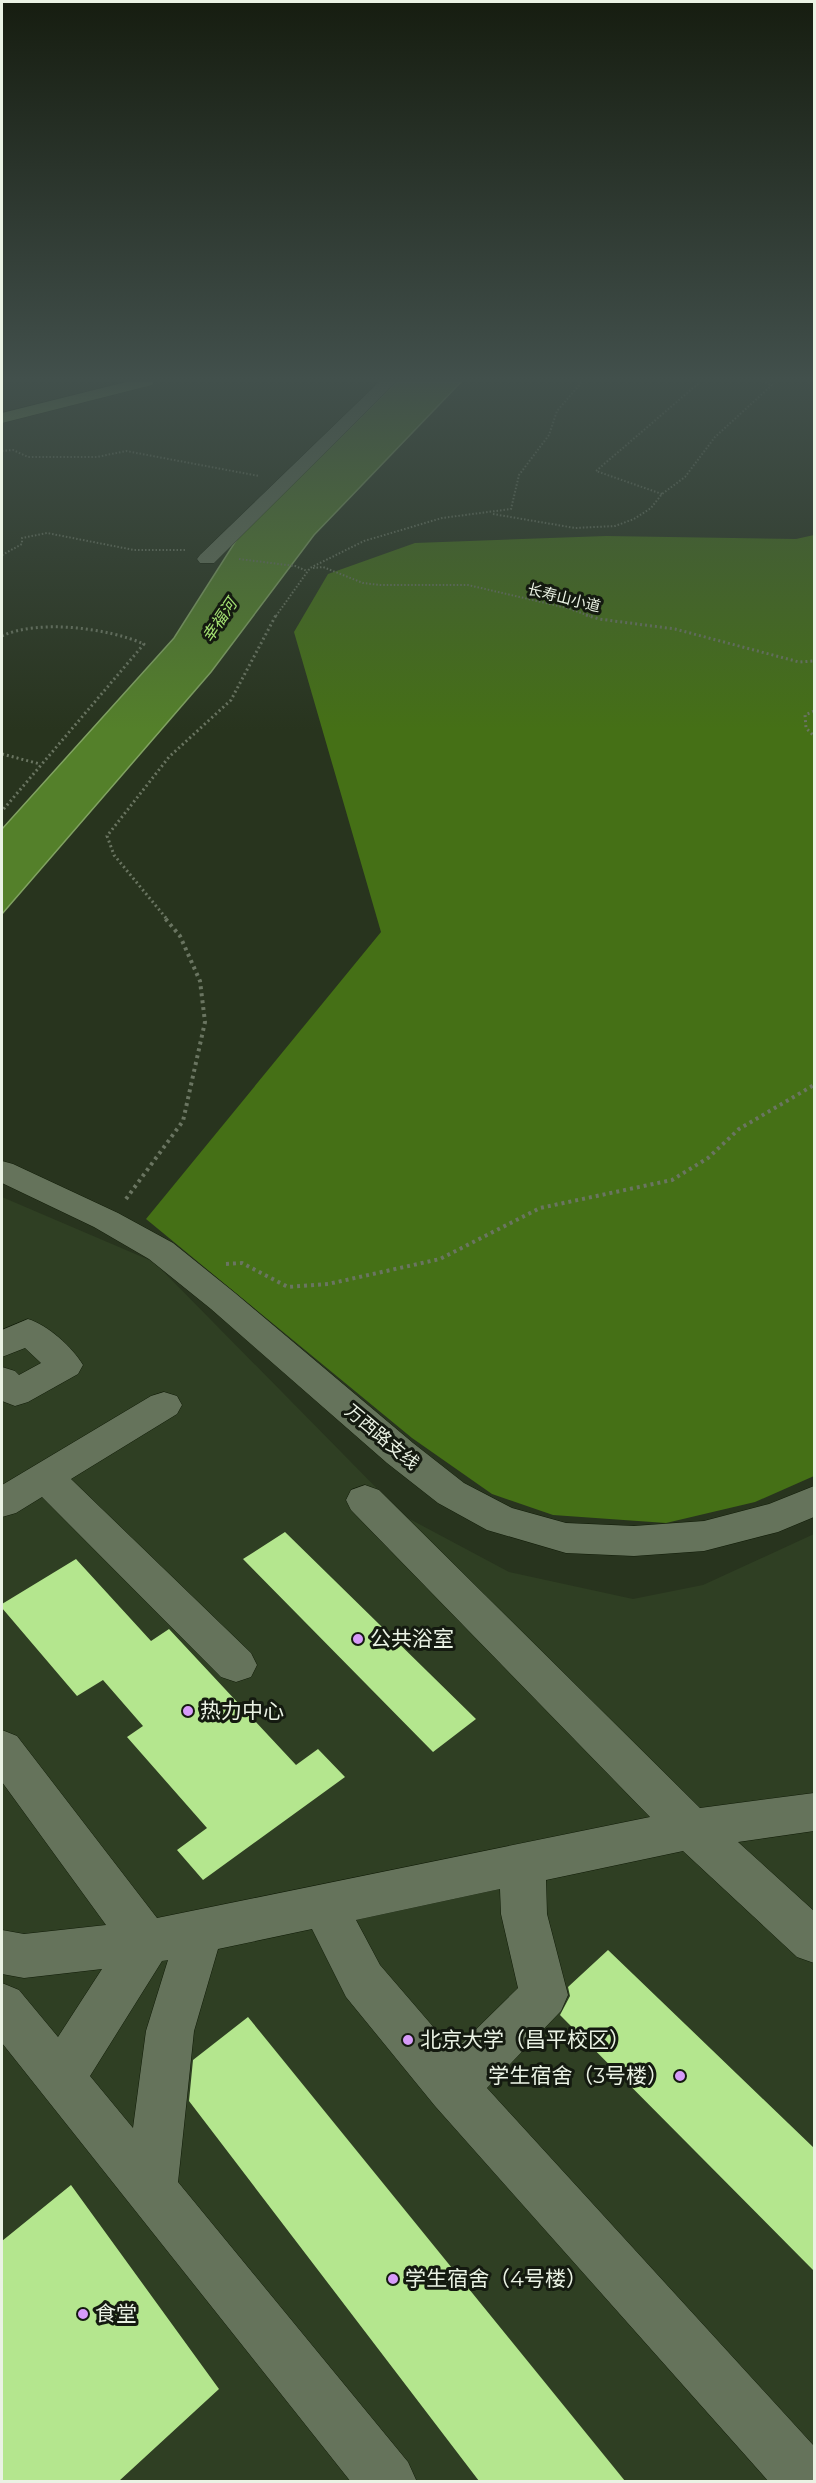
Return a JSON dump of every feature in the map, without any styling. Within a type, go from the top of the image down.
[{"type":"street","points":[[211,555],[269,498]]},
{"type":"street","name":"万西路支线","points":[[2,1171],[110,1222],[161,1251],[400,1453],[451,1492],[501,1520],[566,1538],[634,1541],[704,1536],[778,1517],[814,1501]]},
{"type":"street","points":[[2,1345],[28,1331],[65,1365],[6,1392]]},
{"type":"street","points":[[2,1503],[164,1405]]},
{"type":"street","points":[[45,1477],[236,1665]]},
{"type":"street","points":[[365,1500],[691,1829],[814,1941]]},
{"type":"street","points":[[2,1749],[147,1942]]},
{"type":"street","points":[[2,1952],[24,1956],[147,1942],[691,1829],[814,1812]]},
{"type":"street","points":[[453,2088],[544,1995],[524,1914],[523,1864]]},
{"type":"street","points":[[324,1906],[363,1981],[453,2088],[808,2481]]},
{"type":"street","points":[[151,2191],[170,2031],[200,1931]]},
{"type":"street","points":[[60,2078],[147,1942]]},
{"type":"street","points":[[10,2029],[60,2078],[388,2481]]},
{"type":"path","points":[[110,1222],[183,1121],[205,1022],[201,981],[180,936],[114,855],[107,837],[169,758],[231,700],[280,606],[308,569],[364,541],[442,518],[491,514],[511,509],[514,498]]},
{"type":"path","points":[[491,514],[569,527],[611,528],[641,516],[660,498]]},
{"type":"path","name":"长寿山小道","points":[[2,555],[22,544],[22,538],[38,533],[134,550],[211,555],[308,569],[323,567],[357,581],[380,585],[468,585],[567,608],[599,619],[675,629],[799,662],[814,662]]},
{"type":"path","points":[[2,636],[27,628],[38,628],[106,632],[133,638],[144,644],[2,811]]},
{"type":"path","points":[[814,711],[805,715],[806,728],[814,736]]},
{"type":"path","points":[[2,754],[40,764]]},
{"type":"path","points":[[183,1269],[242,1263],[288,1287],[328,1284],[440,1259],[540,1208],[672,1180],[708,1158],[739,1129],[814,1085]]},
{"type":"shaded area","points":[[814,535],[814,1476],[755,1502],[666,1523],[553,1515],[492,1494],[412,1438],[146,1219],[381,932],[294,632],[328,574],[415,543],[606,536],[796,539]]},
{"type":"shaded area","name":"北京大学（昌平校区）","points":[[2,1197],[154,1262],[404,1516],[509,1572],[633,1599],[703,1585],[814,1534],[814,2481],[2,2481]]},
{"type":"water","name":"幸福河","points":[[279,498],[350,498],[314,535],[211,672],[2,914],[2,829],[174,638],[237,539]]},
{"type":"building","name":"公共浴室","points":[[285,1532],[476,1719],[433,1752],[243,1559]]},
{"type":"building","name":"热力中心","points":[[76,1559],[151,1641],[169,1629],[296,1765],[318,1749],[345,1777],[203,1880],[177,1850],[207,1828],[127,1737],[143,1726],[103,1680],[77,1696],[2,1608],[2,1604]]},
{"type":"building","name":"学生宿舍（3号楼）","points":[[608,1950],[814,2148],[814,2271],[560,2015],[570,1996],[568,1987]]},
{"type":"building","name":"学生宿舍（4号楼）","points":[[248,2017],[625,2481],[479,2481],[189,2101],[193,2060]]},
{"type":"building","name":"食堂","points":[[71,2185],[219,2389],[119,2481],[2,2481],[2,2241]]},
{"type":"place","name":"公共浴室","points":[[358,1639]]},
{"type":"place","name":"热力中心","points":[[188,1711]]},
{"type":"place","name":"北京大学（昌平校区）","points":[[408,2040]]},
{"type":"place","name":"学生宿舍（3号楼）","points":[[680,2076]]},
{"type":"place","name":"学生宿舍（4号楼）","points":[[393,2279]]},
{"type":"place","name":"食堂","points":[[83,2314]]}]
